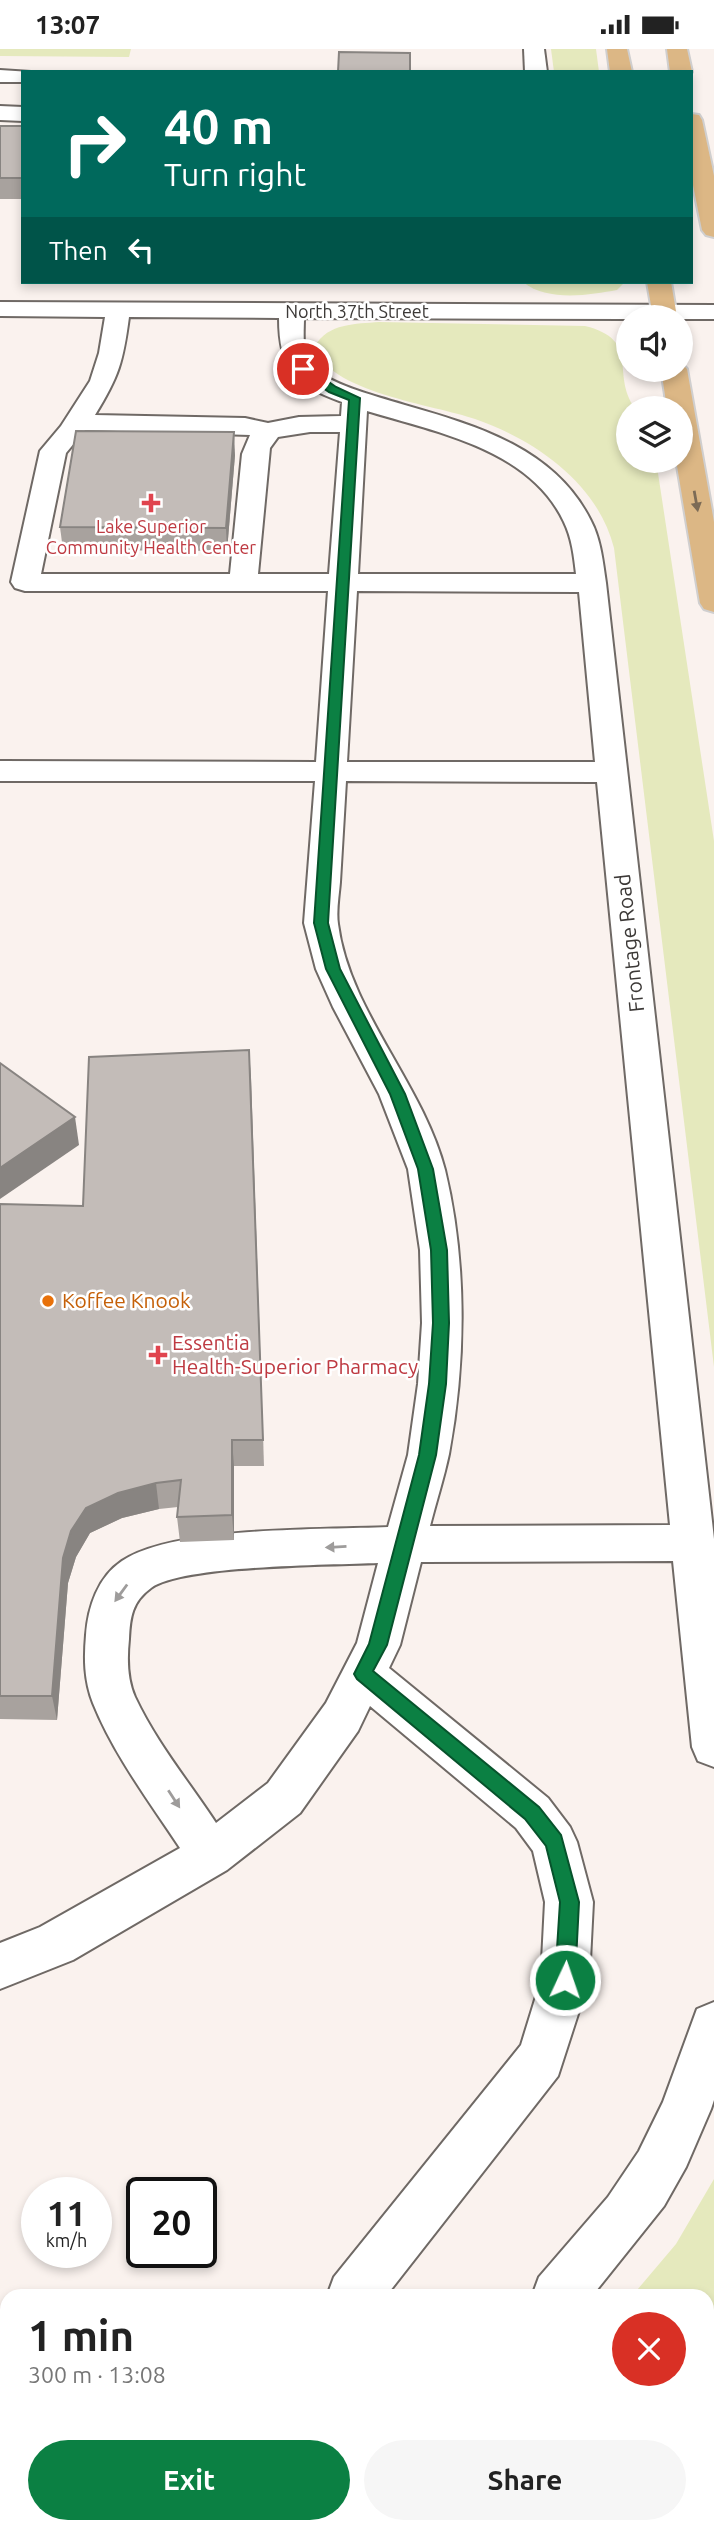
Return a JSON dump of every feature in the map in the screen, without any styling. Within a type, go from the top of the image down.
[{"type":"main road","points":[[617,49],[621,70]]},
{"type":"main road","points":[[677,49],[681,70]]},
{"type":"main road","points":[[693,130],[714,230]]},
{"type":"main road","points":[[659,284],[663,305]]},
{"type":"main road","points":[[692,473],[714,603]]},
{"type":"street","points":[[534,49],[536,70]]},
{"type":"street","points":[[0,76],[21,76]]},
{"type":"street","points":[[0,113],[21,114]]},
{"type":"street","points":[[55,310],[59,284]]},
{"type":"street","name":"North 37th Street","points":[[0,309],[291,312],[471,302],[616,312]]},
{"type":"street","points":[[118,310],[112,353],[103,381],[77,422],[53,451],[25,582],[592,583]]},
{"type":"street","name":"Frontage Road","points":[[291,312],[293,352],[297,362],[354,411],[465,432],[520,459],[542,474],[566,501],[583,536],[592,583],[695,1543],[714,1747]]},
{"type":"street","name":"North 37th Street","points":[[693,313],[714,312]]},
{"type":"street","points":[[0,1966],[57,1944],[211,1855],[284,1798],[342,1717],[378,1645],[428,1455],[438,1384],[441,1323],[439,1250],[426,1169],[397,1094],[333,969],[321,923],[354,411],[269,431],[245,426],[77,422]]},
{"type":"street","points":[[243,583],[255,454],[257,445],[269,431]]},
{"type":"street","points":[[0,771],[611,772]]},
{"type":"street","points":[[211,1855],[138,1745],[114,1701],[107,1678],[109,1615],[117,1594],[137,1574],[169,1561],[245,1551],[404,1544],[695,1543]]},
{"type":"street","points":[[358,2289],[541,2059],[565,1980],[569,1902],[554,1842],[532,1813],[363,1674]]},
{"type":"street","points":[[564,2289],[644,2190],[678,2131],[698,2081],[714,2026]]},
{"type":"green space","points":[[0,49],[131,49],[129,57],[0,56]]},
{"type":"green space","points":[[551,49],[596,49],[599,70],[554,70]]},
{"type":"green space","points":[[526,284],[623,284],[617,290],[594,294],[556,295]]},
{"type":"green space","points":[[361,323],[585,326],[602,332],[616,344],[616,382],[625,382],[629,396],[616,396],[616,473],[658,473],[714,841],[714,1367],[614,548],[606,525],[594,504],[561,467],[542,452],[475,419],[360,386],[339,375],[323,362],[315,346],[321,338],[343,326]]},
{"type":"green space","points":[[714,2179],[714,2289],[638,2289],[676,2244]]},
{"type":"building","points":[[339,52],[410,53],[410,70],[338,70]]},
{"type":"building","points":[[0,126],[21,126],[21,178],[0,178]]},
{"type":"building","name":"Lake Superior Community Health Center","points":[[76,431],[234,432],[226,528],[60,527]]},
{"type":"building","points":[[249,1050],[263,1440],[232,1440],[232,1515],[177,1517],[181,1480],[156,1483],[118,1493],[86,1508],[71,1531],[63,1558],[52,1696],[0,1696],[0,1204],[83,1206],[89,1057]]},
{"type":"building","points":[[0,1063],[75,1117],[0,1168]]},
{"type":"place","name":"Lake Superior Community Health Center","points":[[151,503]]},
{"type":"place","name":"Koffee Knook","points":[[48,1301]]},
{"type":"place","name":"Essentia Health-Superior Pharmacy","points":[[158,1355]]},
{"type":"route","points":[[303,369],[332,390],[355,398],[321,923],[333,969],[397,1094],[426,1169],[439,1250],[441,1323],[438,1384],[428,1455],[378,1645],[363,1674],[532,1813],[554,1842],[569,1902],[565,1980]]}]
